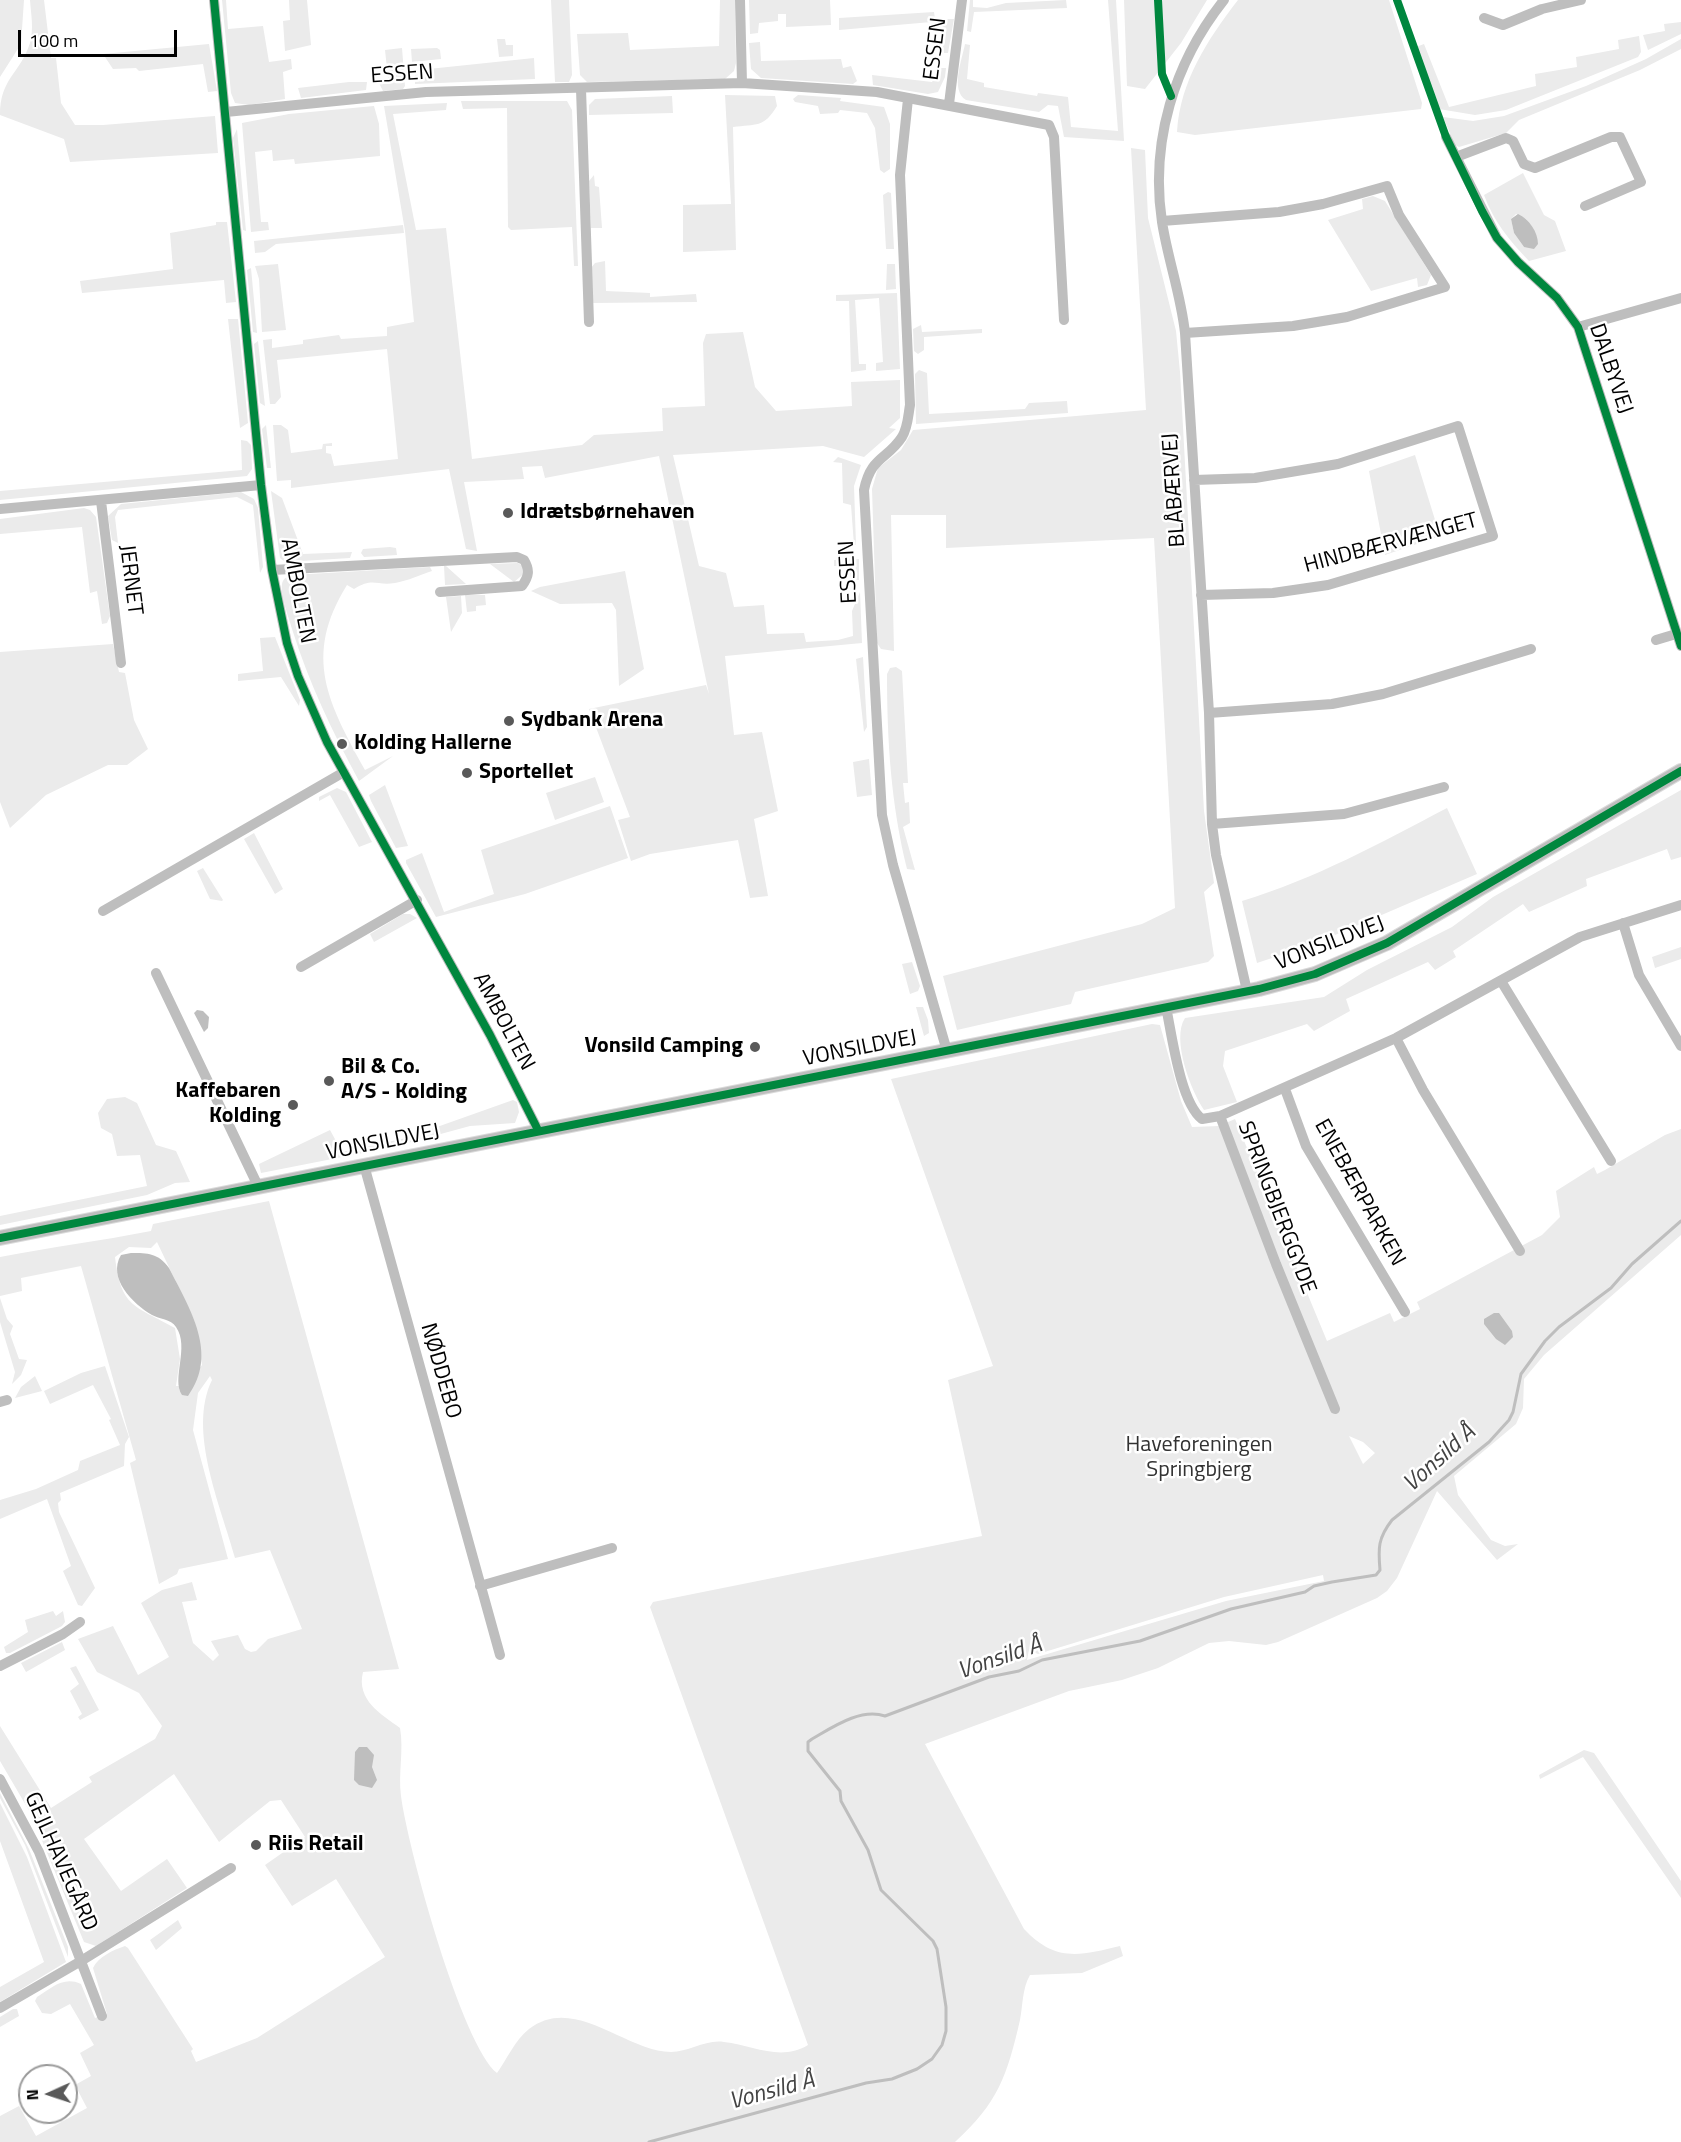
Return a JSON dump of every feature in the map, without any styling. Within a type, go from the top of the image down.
[{"type":"main road","name":"VONSILDVEJ","points":[[0,1238],[1247,991],[1315,974],[1387,943],[1681,771]]},
{"type":"street","name":"AMBOLTEN","points":[[214,0],[261,485],[279,610],[298,676],[319,725],[493,1039],[538,1130]]},
{"type":"street","points":[[740,0],[742,83]]},
{"type":"street","name":"ESSEN","points":[[949,104],[962,0]]},
{"type":"street","name":"BLÅBÆRVEJ","points":[[1224,0],[1187,57],[1171,96],[1160,172],[1162,221],[1182,300],[1185,333],[1209,713],[1212,824],[1216,855],[1247,991]]},
{"type":"street","points":[[1484,18],[1503,25],[1542,9],[1581,0]]},
{"type":"street","name":"ESSEN","points":[[226,112],[426,92],[742,83],[878,92],[1049,125],[1054,136],[1064,320]]},
{"type":"street","points":[[581,89],[589,322]]},
{"type":"street","name":"ESSEN","points":[[908,99],[900,175],[910,405],[907,426],[901,439],[878,459],[868,473],[864,490],[882,815],[893,865],[947,1051]]},
{"type":"street","name":"DALBYVEJ","points":[[1446,137],[1497,238],[1518,262],[1557,298],[1578,327],[1681,646]]},
{"type":"street","points":[[1456,157],[1500,138],[1506,138],[1513,141],[1524,164],[1535,168],[1611,137],[1620,137],[1641,182],[1585,206]]},
{"type":"street","points":[[1162,221],[1279,212],[1323,204],[1387,186],[1400,215],[1445,287],[1347,316],[1293,326],[1185,333]]},
{"type":"street","points":[[1578,327],[1681,298]]},
{"type":"street","name":"HINDBÆRVÆNGET","points":[[1194,480],[1265,477],[1338,464],[1458,426],[1493,536],[1328,585],[1273,593],[1201,595]]},
{"type":"street","points":[[0,509],[261,485]]},
{"type":"street","name":"JERNET","points":[[101,501],[121,663]]},
{"type":"street","name":"AMBOLTEN","points":[[272,570],[518,557],[524,560],[528,567],[528,578],[522,586],[440,592]]},
{"type":"street","points":[[1656,640],[1676,634]]},
{"type":"street","points":[[1209,713],[1332,704],[1383,694],[1531,649]]},
{"type":"street","points":[[103,911],[344,772]]},
{"type":"street","points":[[1212,824],[1344,814],[1444,787]]},
{"type":"street","points":[[301,967],[417,900]]},
{"type":"street","points":[[1220,1116],[1396,1038],[1580,937],[1681,905]]},
{"type":"street","points":[[1623,923],[1639,975],[1681,1046]]},
{"type":"street","points":[[156,973],[258,1186]]},
{"type":"street","points":[[1501,981],[1611,1161]]},
{"type":"street","name":"SPRINGBJERGGYDE","points":[[1166,1007],[1186,1094],[1194,1113],[1202,1119],[1220,1116],[1276,1264],[1335,1409]]},
{"type":"street","points":[[1396,1038],[1423,1090],[1521,1251]]},
{"type":"street","name":"ENEBÆRPARKEN","points":[[1285,1089],[1306,1146],[1405,1312]]},
{"type":"street","name":"NØDDEBO","points":[[364,1165],[500,1655]]},
{"type":"street","points":[[480,1586],[612,1548]]},
{"type":"street","points":[[0,1666],[63,1634],[80,1622]]},
{"type":"street","name":"GEJLHAVEGÅRD","points":[[0,1779],[39,1852],[102,2016]]},
{"type":"street","name":"GEJLHAVEGÅRD","points":[[0,2008],[231,1868]]},
{"type":"green space","points":[[0,0],[24,0],[21,44],[0,77]]},
{"type":"green space","points":[[30,0],[44,0],[51,58],[56,58],[61,103],[75,125],[215,116],[218,153],[70,162],[64,139],[0,115],[3,92],[30,43],[32,27]]},
{"type":"green space","points":[[222,0],[226,0],[228,29],[263,26],[269,62],[291,59],[292,69],[283,72],[285,99],[249,105],[235,103],[231,93]]},
{"type":"green space","points":[[289,0],[307,0],[311,45],[285,51],[283,21],[290,20]]},
{"type":"green space","points":[[551,0],[569,0],[572,75],[569,82],[555,82]]},
{"type":"green space","points":[[720,0],[735,0],[736,63],[734,71],[725,79],[587,82],[580,75],[577,34],[628,33],[630,50],[719,46]]},
{"type":"green space","points":[[749,0],[830,0],[831,25],[786,27],[786,14],[778,14],[778,21],[759,23],[758,33],[750,34]]},
{"type":"green space","points":[[970,0],[973,0],[973,7],[987,8],[1006,3],[1066,0],[1067,8],[974,12],[971,32],[967,31]]},
{"type":"green space","points":[[1108,0],[1116,0],[1124,141],[1064,137],[1058,106],[1048,105],[1039,112],[966,100],[961,95],[958,74],[965,44],[970,45],[967,79],[984,83],[984,87],[1037,96],[1038,93],[1068,97],[1071,127],[1118,131]]},
{"type":"green space","points":[[1124,0],[1207,0],[1181,43],[1145,89],[1127,86]]},
{"type":"green space","points":[[1238,0],[1389,0],[1422,103],[1421,109],[1195,135],[1177,132],[1184,95],[1197,62],[1206,45]]},
{"type":"green space","points":[[934,12],[935,19],[954,19],[948,53],[944,53],[941,46],[943,21],[839,30],[839,18]]},
{"type":"green space","points":[[1681,22],[1681,34],[1648,50],[1643,35],[1665,31],[1664,24]]},
{"type":"green space","points":[[1639,36],[1641,52],[1638,57],[1506,110],[1475,115],[1439,109],[1416,47],[1424,44],[1449,107],[1536,86],[1535,74],[1577,67],[1576,57],[1619,49],[1618,40]]},
{"type":"green space","points":[[497,39],[505,39],[506,45],[513,45],[513,56],[499,57]]},
{"type":"green space","points":[[1681,39],[1681,49],[1640,70],[1519,120],[1506,133],[1459,147],[1455,145],[1443,117],[1473,121],[1504,116],[1586,86],[1646,59]]},
{"type":"green space","points":[[760,42],[761,61],[841,59],[843,68],[851,66],[857,81],[853,84],[761,78],[751,69],[749,43]]},
{"type":"green space","points":[[209,44],[217,91],[208,92],[203,64],[139,71],[136,68],[113,69],[103,54]]},
{"type":"green space","points":[[402,48],[405,86],[403,89],[383,91],[378,81],[388,78],[385,50]]},
{"type":"green space","points":[[437,48],[440,50],[441,59],[412,62],[411,49]]},
{"type":"green space","points":[[534,58],[535,79],[415,84],[415,73],[419,70]]},
{"type":"green space","points":[[941,68],[946,68],[945,77],[938,92],[928,94],[873,85],[872,75],[932,82]]},
{"type":"green space","points":[[367,82],[366,90],[301,98],[298,88]]},
{"type":"green space","points":[[725,95],[775,96],[777,106],[768,118],[759,124],[733,127],[736,250],[683,252],[683,205],[731,204]]},
{"type":"green space","points":[[798,95],[841,98],[840,101],[884,107],[890,124],[890,169],[884,173],[880,170],[875,128],[867,113],[840,110],[838,113],[820,114],[818,106],[795,102],[793,99]]},
{"type":"green space","points":[[672,96],[673,113],[589,115],[589,105],[595,99]]},
{"type":"green space","points":[[461,101],[567,101],[572,110],[578,266],[574,266],[572,227],[511,230],[508,227],[507,108],[463,109]]},
{"type":"green space","points":[[447,103],[446,110],[393,114],[416,230],[446,228],[472,459],[582,445],[594,435],[663,431],[662,408],[705,406],[703,343],[706,334],[743,332],[755,387],[776,411],[852,406],[851,382],[900,380],[900,418],[889,428],[896,429],[864,457],[823,446],[673,455],[699,566],[726,573],[734,607],[764,605],[767,634],[804,633],[806,642],[838,640],[853,636],[852,611],[860,592],[862,643],[725,656],[734,735],[762,732],[778,811],[754,819],[768,896],[750,898],[738,840],[650,854],[631,861],[618,820],[630,817],[589,709],[706,685],[709,694],[659,456],[545,478],[542,466],[522,467],[524,479],[464,482],[477,551],[466,549],[449,469],[291,488],[291,480],[277,481],[273,425],[281,425],[288,430],[291,453],[322,449],[323,444],[332,443],[332,446],[326,446],[326,453],[331,454],[334,466],[398,459],[387,349],[277,360],[281,397],[275,404],[270,404],[263,340],[272,339],[272,348],[303,344],[303,340],[339,335],[341,339],[387,336],[387,327],[414,322],[405,231],[384,106]]},
{"type":"green space","points":[[374,106],[379,124],[380,156],[295,164],[294,159],[273,161],[272,150],[255,152],[261,222],[268,222],[269,230],[251,232],[242,123],[289,114]]},
{"type":"green space","points":[[237,129],[246,231],[243,230],[233,138]]},
{"type":"green space","points":[[1131,148],[1145,150],[1148,218],[1176,331],[1204,811],[1214,883],[1204,892],[1214,956],[1208,962],[1075,992],[1071,1004],[957,1030],[943,976],[1142,924],[1175,908],[1154,538],[946,548],[946,515],[891,515],[894,651],[881,649],[877,643],[872,489],[878,468],[901,450],[913,430],[1146,410]]},
{"type":"green space","points":[[1523,173],[1544,215],[1555,221],[1566,251],[1529,261],[1492,214],[1484,195]],"holes":[[[1516,214],[1526,219],[1535,234],[1524,247],[1514,233],[1511,219]]]},
{"type":"green space","points":[[594,175],[595,186],[599,187],[602,228],[591,228],[589,181]]},
{"type":"green space","points":[[891,193],[894,249],[886,249],[883,195]]},
{"type":"green space","points":[[1373,196],[1385,201],[1431,275],[1427,285],[1418,287],[1417,278],[1371,291],[1328,220],[1363,209],[1362,199]]},
{"type":"green space","points":[[216,222],[227,222],[236,302],[226,303],[224,280],[82,293],[80,281],[173,269],[170,233],[216,225]]},
{"type":"green space","points":[[403,225],[404,233],[276,244],[265,252],[255,253],[254,241]]},
{"type":"green space","points":[[605,261],[606,291],[650,293],[650,297],[696,294],[697,302],[593,303],[591,268],[595,263]]},
{"type":"green space","points":[[278,264],[286,330],[262,332],[259,279],[255,266]]},
{"type":"green space","points":[[887,264],[895,264],[896,289],[886,290]]},
{"type":"green space","points":[[251,268],[257,333],[253,332],[247,270]]},
{"type":"green space","points":[[897,293],[900,369],[876,371],[876,363],[883,362],[879,298],[855,300],[859,364],[866,364],[866,370],[851,372],[849,301],[836,301],[836,295]]},
{"type":"green space","points":[[228,319],[238,319],[248,423],[240,428]]},
{"type":"green space","points":[[921,325],[922,332],[982,329],[982,333],[924,337],[924,350],[918,354],[914,351],[913,329]]},
{"type":"green space","points":[[258,341],[265,406],[260,403],[254,344]]},
{"type":"green space","points":[[919,370],[927,373],[929,414],[1025,409],[1029,403],[1067,401],[1068,413],[916,424],[915,374]]},
{"type":"green space","points":[[266,425],[271,468],[267,468],[262,429]]},
{"type":"green space","points":[[241,440],[251,445],[252,469],[247,476],[0,500],[0,491],[242,470]]},
{"type":"green space","points":[[1415,455],[1440,536],[1385,555],[1369,471]]},
{"type":"green space","points":[[838,457],[861,465],[854,486],[856,545],[854,545],[851,505],[843,503],[842,463],[833,462]]},
{"type":"green space","points":[[271,491],[282,498],[303,554],[352,552],[350,558],[285,562],[280,558]]},
{"type":"green space","points":[[241,492],[254,499],[258,508],[263,567],[260,573],[253,505],[237,497],[118,510],[115,517],[118,543],[112,540],[108,516],[121,504]]},
{"type":"green space","points":[[84,508],[90,510],[96,517],[110,616],[107,623],[102,624],[97,591],[90,593],[82,527],[0,534],[0,519]]},
{"type":"green space","points":[[396,548],[397,555],[364,557],[361,553],[363,549]]},
{"type":"green space","points":[[859,559],[859,580],[851,580],[849,566],[834,566],[834,560]]},
{"type":"green space","points":[[518,563],[525,568],[526,572],[514,582],[490,564]]},
{"type":"green space","points":[[444,566],[446,566],[466,584],[445,585]]},
{"type":"green space","points":[[430,567],[432,571],[400,582],[366,583],[354,589],[347,585],[333,611],[326,635],[323,658],[326,680],[341,723],[365,770],[393,756],[359,781],[330,725],[306,668],[285,606],[282,594],[283,582],[292,575]]},
{"type":"green space","points":[[625,571],[644,669],[619,686],[616,610],[612,603],[560,604],[531,591],[540,587]]},
{"type":"green space","points":[[465,595],[485,595],[486,605],[476,606],[476,611],[467,612]]},
{"type":"green space","points":[[461,596],[462,613],[451,632],[446,597]]},
{"type":"green space","points":[[275,637],[300,700],[299,706],[281,677],[238,681],[238,674],[263,671],[260,638]]},
{"type":"green space","points":[[113,644],[119,672],[125,673],[134,720],[148,749],[127,765],[108,765],[46,795],[10,828],[0,802],[0,652]]},
{"type":"green space","points":[[863,657],[867,727],[864,732],[856,659]]},
{"type":"green space","points":[[896,667],[902,671],[908,783],[903,783],[905,803],[909,802],[910,823],[903,827],[915,870],[907,869],[897,821],[891,772],[887,674],[890,668]]},
{"type":"green space","points":[[869,759],[872,795],[857,797],[853,762]]},
{"type":"green space","points":[[595,777],[604,802],[555,820],[546,793]]},
{"type":"green space","points":[[385,785],[408,846],[396,848],[371,801],[369,795]]},
{"type":"green space","points":[[337,788],[346,792],[372,842],[359,847],[330,795],[319,801],[319,797]]},
{"type":"green space","points":[[1681,790],[1681,857],[1671,860],[1667,849],[1586,879],[1587,886],[1529,912],[1523,904],[1453,951],[1456,957],[1435,970],[1428,962],[1346,999],[1350,1011],[1314,1031],[1307,1024],[1225,1051],[1223,1066],[1237,1102],[1204,1110],[1194,1091],[1181,1051],[1181,1027],[1185,1018],[1324,997],[1367,970],[1452,927],[1493,897]]},
{"type":"green space","points":[[610,806],[628,858],[525,894],[436,917],[406,863],[406,860],[422,853],[444,912],[494,894],[481,850]]},
{"type":"green space","points":[[1447,808],[1477,874],[1314,944],[1257,963],[1242,901],[1321,871]]},
{"type":"green space","points":[[254,833],[283,889],[275,894],[244,839]]},
{"type":"green space","points":[[203,868],[222,901],[210,899],[197,871]]},
{"type":"green space","points":[[403,914],[410,914],[417,918],[374,942],[370,934]]},
{"type":"green space","points":[[1681,947],[1681,959],[1655,968],[1652,957]]},
{"type":"green space","points":[[912,962],[920,986],[918,991],[910,994],[902,964]]},
{"type":"green space","points":[[916,1007],[923,1007],[928,1020],[929,1033],[924,1036]]},
{"type":"green space","name":"Haveforeningen Springbjerg","points":[[1152,1024],[1160,1025],[1181,1101],[1192,1127],[1219,1126],[1235,1119],[1327,1341],[1390,1313],[1394,1322],[1420,1309],[1417,1302],[1542,1235],[1560,1217],[1556,1191],[1594,1167],[1597,1174],[1665,1135],[1681,1129],[1681,1235],[1544,1355],[1524,1379],[1523,1408],[1516,1424],[1454,1476],[1458,1495],[1491,1540],[1505,1546],[1518,1544],[1497,1560],[1437,1491],[1397,1578],[1387,1591],[1377,1598],[1278,1642],[1266,1645],[1229,1641],[1209,1643],[1158,1668],[1122,1680],[1069,1691],[925,1744],[1024,1929],[1035,1940],[1057,1952],[1080,1954],[1120,1946],[1123,1956],[1082,1973],[1030,1975],[1024,1991],[1020,2020],[1010,2057],[999,2087],[970,2128],[955,2142],[0,2142],[0,2116],[18,2107],[18,2124],[29,2124],[36,2136],[58,2124],[78,2124],[78,2113],[87,2108],[78,2091],[78,2083],[91,2076],[80,2053],[94,2045],[70,2004],[51,2014],[42,2013],[35,2001],[37,1997],[58,1984],[75,1982],[81,1984],[95,2018],[107,2014],[93,1968],[98,1960],[111,1952],[125,1946],[128,1948],[193,2049],[191,2051],[196,2062],[257,2038],[385,1957],[336,1879],[292,1906],[265,1865],[305,1837],[281,1800],[270,1801],[219,1842],[174,1774],[84,1839],[121,1891],[167,1859],[187,1888],[96,1946],[84,1942],[31,1814],[0,1761],[0,1726],[51,1808],[92,1782],[89,1777],[155,1739],[162,1726],[139,1693],[97,1672],[78,1639],[113,1626],[138,1675],[169,1657],[141,1603],[162,1590],[192,1582],[197,1600],[182,1602],[193,1643],[213,1661],[219,1655],[211,1641],[238,1635],[245,1649],[251,1652],[256,1651],[268,1639],[302,1629],[270,1550],[235,1558],[215,1492],[205,1445],[203,1422],[205,1400],[212,1380],[210,1376],[198,1393],[193,1430],[228,1559],[179,1569],[177,1574],[159,1584],[130,1463],[136,1460],[81,1266],[21,1278],[22,1291],[0,1296],[0,1257],[151,1231],[153,1224],[269,1201],[399,1669],[363,1672],[363,1691],[372,1705],[400,1728],[401,1796],[405,1821],[425,1898],[438,1943],[468,2025],[483,2055],[497,2073],[524,2033],[546,2020],[564,2018],[582,2021],[636,2043],[671,2052],[717,2042],[777,2052],[798,2050],[808,2045],[650,1607],[653,1602],[982,1536],[948,1380],[993,1366],[891,1079]],"holes":[[[157,1242],[194,1320],[202,1365],[180,1391],[179,1386],[176,1386],[180,1359],[175,1328],[140,1309],[126,1296],[121,1286],[115,1257],[129,1247],[151,1248]],[[1349,1436],[1363,1442],[1375,1453],[1363,1464]],[[1323,1575],[1324,1581],[1226,1601],[1027,1660],[1029,1650],[1038,1654],[1224,1597]]]},
{"type":"green space","points":[[125,1097],[137,1103],[156,1145],[176,1151],[190,1182],[175,1183],[147,1195],[0,1225],[0,1216],[147,1186],[140,1155],[117,1156],[112,1134],[101,1128],[98,1113],[107,1099]]},
{"type":"green space","points":[[513,1100],[517,1102],[519,1112],[515,1123],[470,1126],[393,1147],[261,1173],[259,1164],[330,1130],[342,1152],[406,1138]]},
{"type":"green space","points":[[0,1298],[7,1319],[13,1326],[10,1334],[19,1359],[27,1360],[21,1375],[12,1384],[15,1372],[0,1322]]},
{"type":"green space","points":[[105,1366],[129,1437],[125,1444],[124,1466],[60,1493],[61,1500],[58,1503],[59,1512],[95,1588],[82,1606],[78,1605],[63,1571],[71,1566],[47,1499],[0,1519],[0,1500],[36,1489],[78,1470],[80,1461],[120,1445],[109,1420],[111,1419],[93,1385],[50,1404],[44,1391],[81,1373]]},
{"type":"green space","points":[[35,1376],[42,1391],[15,1398],[21,1387]]},
{"type":"green space","points":[[53,1611],[56,1616],[63,1611],[65,1622],[62,1626],[6,1653],[4,1647],[28,1632],[25,1620]]},
{"type":"green space","points":[[62,1642],[65,1650],[26,1672],[21,1663]]},
{"type":"green space","points":[[76,1666],[99,1710],[80,1720],[78,1717],[82,1714],[70,1691],[79,1684],[70,1668]]},
{"type":"green space","points":[[1584,1750],[1594,1753],[1681,1881],[1681,1898],[1583,1757],[1540,1779],[1539,1775]]},
{"type":"green space","points":[[0,1793],[29,1849],[68,1947],[68,1957],[25,1845],[0,1798]]},
{"type":"green space","points":[[0,1803],[27,1857],[66,1962],[0,2002],[0,1987],[44,1962],[0,1841]]},
{"type":"green space","points":[[178,1920],[182,1928],[156,1950],[150,1940]]},
{"type":"green space","points":[[17,2009],[19,2016],[0,2027],[0,2017]]},
{"type":"shaded area","points":[[1518,214],[1526,219],[1535,231],[1538,244],[1534,249],[1524,247],[1514,233],[1511,219]]},
{"type":"shaded area","points":[[197,1010],[203,1011],[209,1017],[208,1028],[204,1032],[194,1013]]},
{"type":"shaded area","points":[[131,1253],[152,1255],[165,1263],[192,1315],[201,1348],[201,1364],[197,1380],[188,1396],[182,1395],[179,1388],[181,1344],[176,1327],[152,1315],[137,1304],[124,1290],[120,1281],[117,1273],[121,1255]]},
{"type":"shaded area","points":[[1494,1313],[1499,1313],[1512,1331],[1513,1337],[1505,1345],[1496,1339],[1484,1324],[1484,1319]]},
{"type":"shaded area","points":[[359,1747],[367,1747],[374,1755],[372,1767],[377,1780],[372,1788],[359,1785],[354,1780],[355,1752]]},
{"type":"waterway","name":"Vonsild Å","points":[[649,2142],[866,2083],[892,2079],[917,2069],[932,2059],[942,2045],[946,2031],[946,2007],[937,1949],[933,1941],[881,1890],[868,1850],[841,1801],[840,1791],[808,1751],[808,1742],[847,1720],[866,1715],[885,1716],[989,1677],[1019,1671],[1042,1660],[1140,1641],[1231,1609],[1305,1592],[1314,1586],[1376,1575],[1380,1570],[1379,1549],[1387,1526],[1489,1442],[1509,1420],[1513,1412],[1521,1374],[1545,1341],[1559,1327],[1611,1288],[1632,1264],[1681,1221]]},
{"type":"cycle path","points":[[214,0],[261,485],[272,570],[287,643],[298,676],[327,742],[490,1035],[538,1130]]},
{"type":"cycle path","points":[[1158,0],[1162,74],[1171,96]]},
{"type":"cycle path","points":[[1397,0],[1446,137],[1482,211],[1497,238],[1518,262],[1557,298],[1578,327],[1681,646]]},
{"type":"cycle path","points":[[0,1238],[1259,989],[1315,974],[1387,943],[1681,771]]},
{"type":"place","name":"Idrætsbørnehaven","points":[[508,513]]},
{"type":"place","name":"Sydbank Arena","points":[[509,721]]},
{"type":"place","name":"Kolding Hallerne","points":[[342,744]]},
{"type":"place","name":"Sportellet","points":[[467,773]]},
{"type":"place","name":"Vonsild Camping","points":[[755,1047]]},
{"type":"place","name":"Bil & Co. A/S - Kolding","points":[[329,1081]]},
{"type":"place","name":"Kaffebaren Kolding","points":[[293,1105]]},
{"type":"place","name":"Riis Retail","points":[[256,1845]]}]
